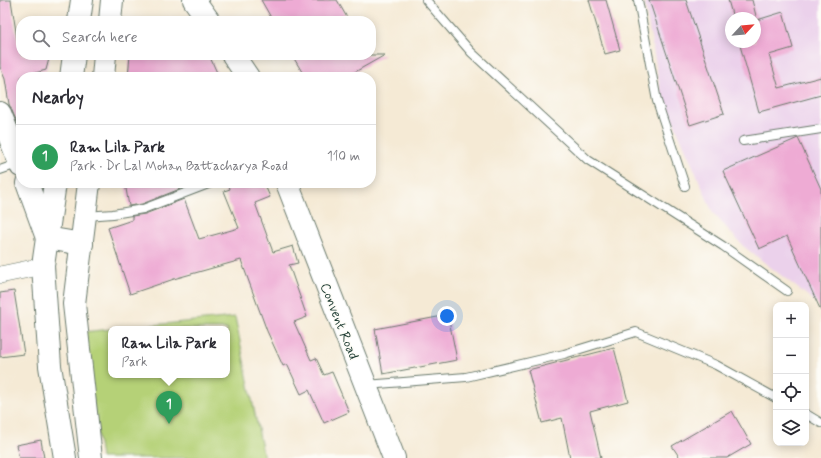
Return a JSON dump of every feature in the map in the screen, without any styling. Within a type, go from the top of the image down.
[{"type":"main road","points":[[80,16],[82,0]]},
{"type":"main road","points":[[110,16],[112,0]]},
{"type":"main road","points":[[194,0],[205,16]]},
{"type":"main road","points":[[72,72],[73,60]]},
{"type":"main road","points":[[103,72],[105,60]]},
{"type":"main road","points":[[236,60],[245,72]]},
{"type":"main road","points":[[0,112],[14,166]]},
{"type":"main road","points":[[29,188],[47,238]]},
{"type":"main road","points":[[54,188],[43,266],[50,366],[65,458]]},
{"type":"main road","points":[[88,188],[74,304],[91,458]]},
{"type":"main road","name":"Convent Road","points":[[289,188],[394,458]]},
{"type":"main road","points":[[47,238],[82,244]]},
{"type":"street","points":[[0,275],[43,266]]},
{"type":"lane","points":[[426,0],[471,52],[588,160],[723,246],[787,291]]},
{"type":"lane","points":[[638,0],[657,101],[686,186]]},
{"type":"lane","points":[[742,141],[821,129]]},
{"type":"lane","points":[[85,216],[113,214],[143,209],[198,188]]},
{"type":"lane","points":[[365,385],[466,377],[564,354],[636,332],[716,365],[773,396]]},
{"type":"lane","points":[[809,416],[821,423]]},
{"type":"shaded area","points":[[644,0],[821,0],[821,306],[743,246],[713,213],[661,92]]},
{"type":"green space","points":[[235,317],[264,458],[101,458],[83,332],[108,329],[108,378],[230,378],[230,326],[143,326]]},
{"type":"building","points":[[0,0],[11,0],[16,31],[16,60],[49,60],[46,70],[39,72],[16,72],[16,120],[9,104],[5,79],[0,67]]},
{"type":"building","points":[[261,0],[337,0],[346,16],[270,16]]},
{"type":"building","points":[[589,0],[606,0],[620,50],[605,54]]},
{"type":"building","points":[[649,0],[686,0],[724,114],[690,125]]},
{"type":"building","points":[[728,0],[752,0],[755,12],[731,12]]},
{"type":"building","points":[[783,12],[793,48],[769,55],[779,88],[821,77],[821,95],[759,112],[741,48],[761,48],[761,19]]},
{"type":"building","points":[[376,55],[385,55],[355,72],[302,72],[295,60],[376,60]]},
{"type":"building","points":[[130,60],[211,60],[217,72],[128,72]]},
{"type":"building","points":[[798,138],[821,189],[821,311],[787,236],[759,249],[723,171]]},
{"type":"building","points":[[126,188],[180,188],[142,204],[129,206]]},
{"type":"building","points":[[266,188],[270,197],[255,203],[273,252],[293,246],[298,263],[289,265],[307,317],[294,322],[311,360],[316,358],[324,375],[332,372],[349,412],[324,423],[309,390],[301,394],[287,364],[283,366],[267,331],[241,260],[177,278],[130,294],[108,228],[132,220],[132,216],[145,214],[184,199],[199,239],[239,228],[224,191],[230,189]]},
{"type":"building","points":[[14,291],[24,354],[0,357],[0,293]]},
{"type":"building","points":[[448,315],[457,360],[383,374],[375,329]]},
{"type":"building","points":[[614,348],[628,401],[590,411],[601,458],[570,458],[562,418],[542,423],[528,370]]},
{"type":"building","points":[[732,411],[751,444],[727,458],[680,458],[672,446]]},
{"type":"building","points":[[41,440],[44,458],[19,458],[16,445]]},
{"type":"place","name":"Ram Lila Park","points":[[169,424]]}]
